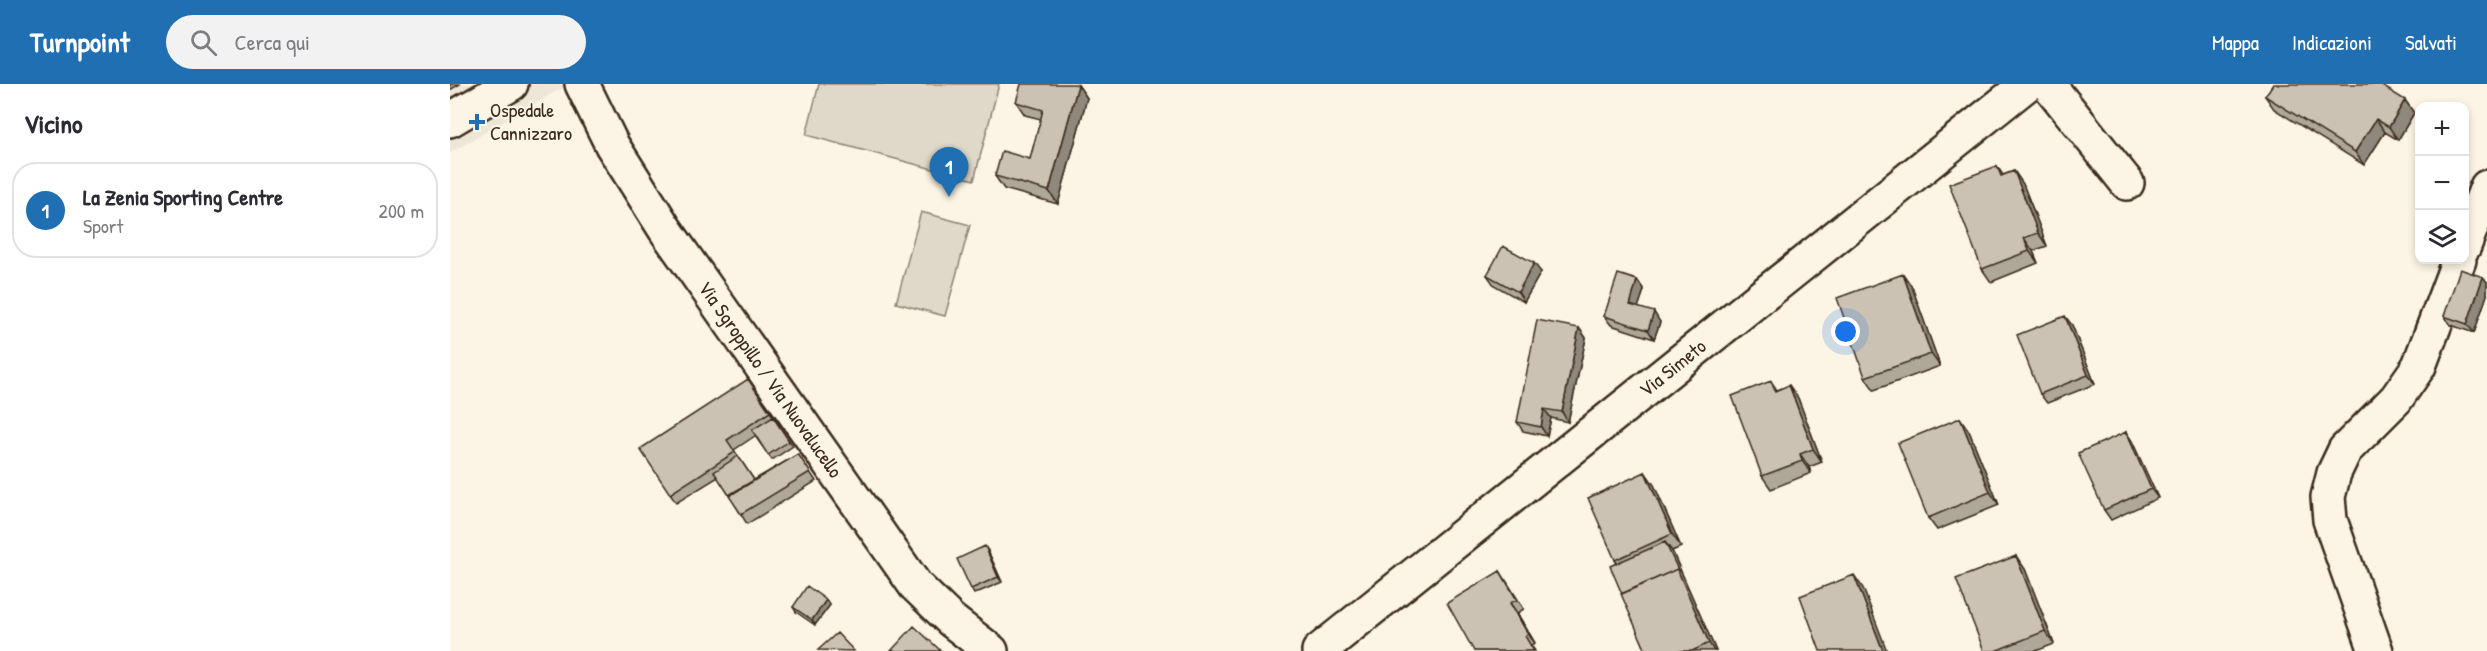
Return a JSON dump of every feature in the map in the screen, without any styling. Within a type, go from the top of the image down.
[{"type":"street","points":[[450,120],[511,84]]},
{"type":"street","name":"Via Sgroppillo / Via Nuovalucello","points":[[582,84],[612,144],[664,229],[915,585],[951,620],[991,651]]},
{"type":"street","name":"Via Simeto","points":[[1319,651],[2027,84]]},
{"type":"street","points":[[2048,84],[2127,183]]},
{"type":"street","points":[[2469,233],[2487,187]]},
{"type":"street","points":[[2376,651],[2330,520],[2328,496],[2334,473],[2345,450],[2396,399],[2419,366],[2457,264]]},
{"type":"shaded area","name":"Ospedale Cannizzaro","points":[[460,84],[567,85],[450,153],[450,90]]},
{"type":"shaded area","points":[[819,84],[999,84],[974,180],[806,135]]},
{"type":"shaded area","points":[[921,212],[970,225],[945,316],[896,303]]},
{"type":"building","points":[[1021,84],[1078,85],[1049,191],[995,176],[1002,151],[1030,159],[1043,110],[1016,102]]},
{"type":"building","points":[[2273,84],[2379,84],[2405,100],[2389,127],[2376,119],[2355,152],[2265,96]]},
{"type":"building","points":[[1997,166],[2001,176],[2014,171],[2038,233],[2024,238],[2029,251],[1982,269],[1949,184]]},
{"type":"building","points":[[1503,246],[1534,263],[1518,292],[1487,275]]},
{"type":"building","points":[[2460,269],[2483,277],[2467,324],[2444,316]]},
{"type":"building","points":[[1618,274],[1637,280],[1630,305],[1654,312],[1648,330],[1604,316]]},
{"type":"building","points":[[1903,274],[1931,354],[1865,377],[1837,298]]},
{"type":"building","points":[[2065,316],[2088,375],[2040,394],[2017,335]]},
{"type":"building","points":[[1537,320],[1579,328],[1562,412],[1544,409],[1541,427],[1517,422]]},
{"type":"building","points":[[748,379],[770,412],[727,440],[735,452],[670,494],[640,449]]},
{"type":"building","points":[[1771,381],[1775,391],[1789,385],[1813,449],[1800,454],[1802,461],[1762,476],[1732,396]]},
{"type":"building","points":[[773,417],[789,441],[768,455],[752,430]]},
{"type":"building","points":[[1960,418],[1990,492],[1928,518],[1898,443]]},
{"type":"building","points":[[2126,432],[2151,489],[2104,510],[2078,453]]},
{"type":"building","points":[[798,454],[810,472],[741,514],[729,496]]},
{"type":"building","points":[[738,456],[754,480],[729,495],[714,472]]},
{"type":"building","points":[[1645,472],[1672,534],[1615,560],[1588,498]]},
{"type":"building","points":[[1665,542],[1679,572],[1677,569],[1622,594],[1610,566]]},
{"type":"building","points":[[985,546],[998,577],[971,589],[957,559]]},
{"type":"building","points":[[2016,556],[2045,631],[1995,651],[1984,651],[1956,579]]},
{"type":"building","points":[[1677,569],[1709,643],[1692,651],[1646,651],[1621,594]]},
{"type":"building","points":[[1500,571],[1517,600],[1510,603],[1528,634],[1525,636],[1534,651],[1474,651],[1447,603]]},
{"type":"building","points":[[1854,575],[1883,651],[1820,651],[1800,596]]},
{"type":"building","points":[[807,586],[826,600],[812,620],[793,607]]},
{"type":"building","points":[[914,626],[941,651],[891,651]]},
{"type":"building","points":[[837,633],[854,651],[818,650]]},
{"type":"place","name":"Ospedale Cannizzaro","points":[[477,122]]},
{"type":"place","name":"La Zenia Sporting Centre","points":[[949,197]]}]
